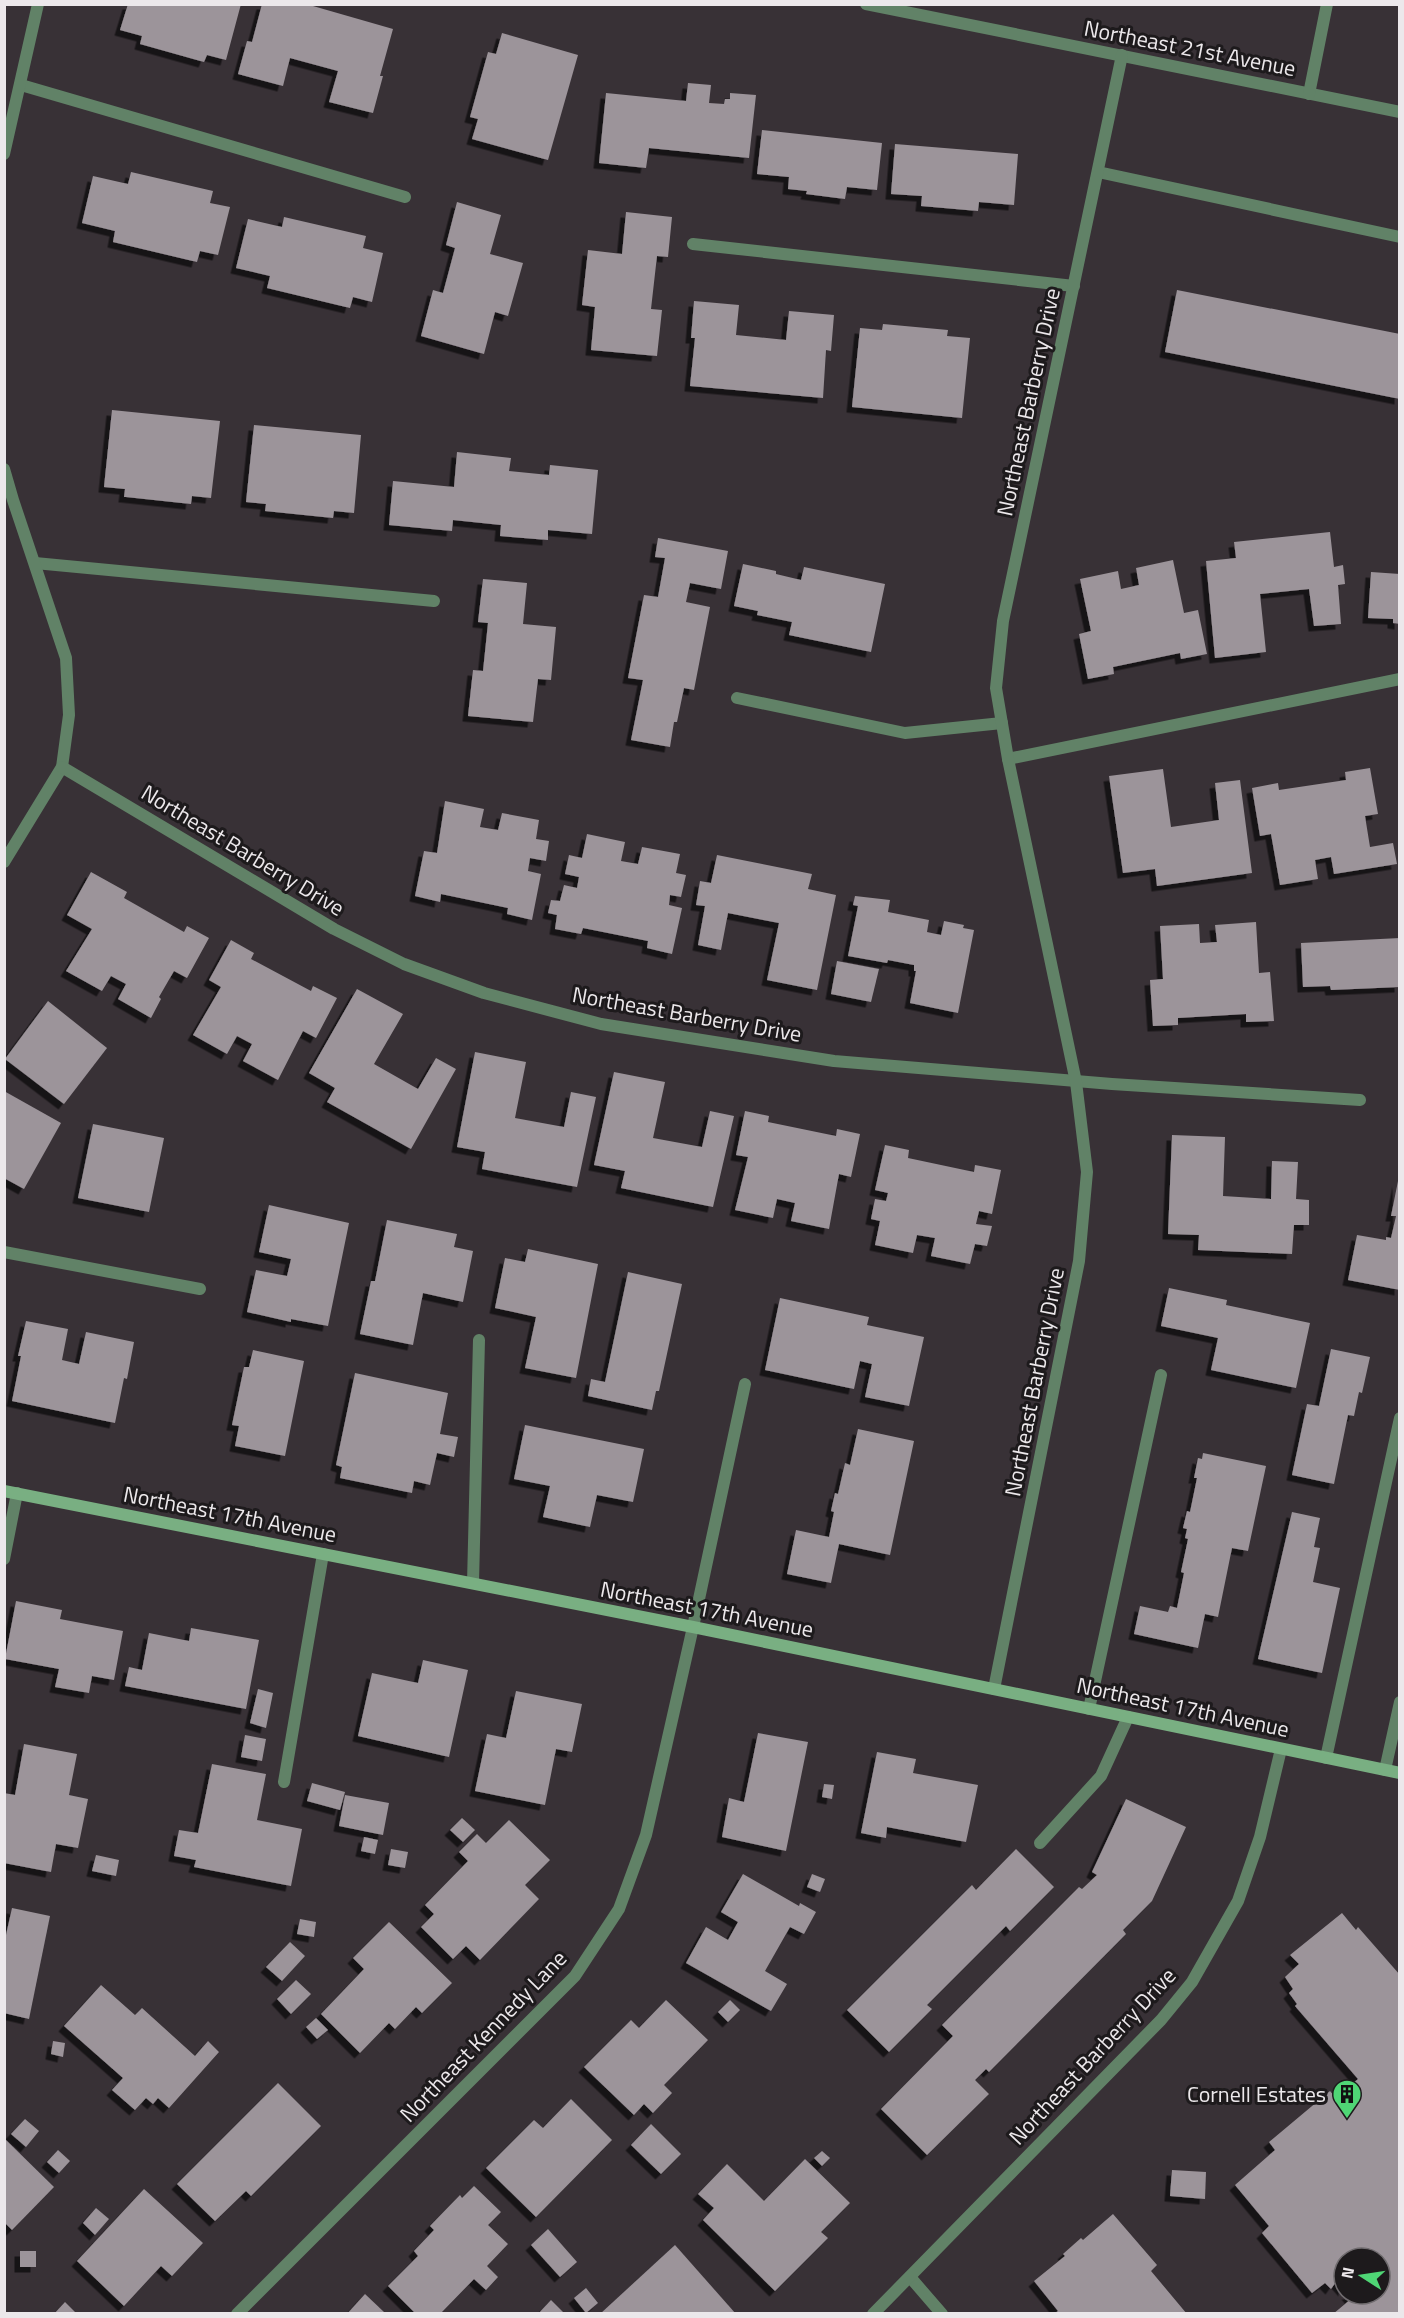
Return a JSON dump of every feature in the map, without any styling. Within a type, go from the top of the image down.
[{"type":"street","points":[[4,154],[38,4]]},
{"type":"street","name":"Northeast 21st Avenue","points":[[866,4],[1400,112]]},
{"type":"street","points":[[1309,93],[1327,4]]},
{"type":"street","name":"Northeast Barberry Drive","points":[[994,1689],[1080,1261],[1087,1172],[1076,1082],[1008,759],[996,688],[1003,621],[1122,55]]},
{"type":"street","points":[[21,85],[405,196]]},
{"type":"street","points":[[1098,172],[1400,237]]},
{"type":"street","points":[[693,244],[1074,286]]},
{"type":"street","points":[[4,469],[9,501],[35,563],[66,657],[69,716],[62,767],[4,862]]},
{"type":"street","points":[[35,563],[434,602]]},
{"type":"street","points":[[1008,759],[1400,679]]},
{"type":"street","points":[[737,698],[905,733],[1002,723]]},
{"type":"street","name":"Northeast Barberry Drive","points":[[62,767],[334,930],[405,964],[484,993],[600,1024],[834,1061],[1076,1082],[1360,1100]]},
{"type":"street","points":[[4,1252],[200,1289]]},
{"type":"street","points":[[473,1583],[479,1340]]},
{"type":"street","points":[[1089,1708],[1161,1375]]},
{"type":"street","name":"Northeast Kennedy Lane","points":[[237,2313],[575,1976],[619,1910],[646,1835],[745,1384]]},
{"type":"street","points":[[1326,1758],[1400,1418]]},
{"type":"street","points":[[4,1559],[11,1492]]},
{"type":"street","name":"Northeast 17th Avenue","points":[[11,1492],[473,1583],[1400,1773]]},
{"type":"street","points":[[284,1782],[323,1554]]},
{"type":"street","points":[[1385,1770],[1400,1701]]},
{"type":"street","points":[[1040,1843],[1101,1776],[1128,1717]]},
{"type":"street","name":"Northeast Barberry Drive","points":[[873,2313],[1161,2020],[1192,1982],[1238,1901],[1260,1837],[1281,1749]]},
{"type":"street","points":[[910,2277],[942,2313]]},
{"type":"building","points":[[128,4],[241,4],[226,60],[207,55],[204,62],[140,44],[142,36],[120,30]]},
{"type":"building","points":[[262,4],[306,4],[393,29],[373,113],[329,102],[338,71],[290,58],[283,86],[238,74],[247,41],[252,42]]},
{"type":"building","points":[[502,33],[578,55],[548,160],[472,139],[478,119],[470,117],[488,52],[496,54]]},
{"type":"building","points":[[688,83],[711,85],[709,103],[724,104],[725,99],[730,99],[730,93],[756,95],[749,158],[649,148],[646,168],[599,163],[606,93],[686,101]]},
{"type":"building","points":[[762,130],[882,143],[877,190],[847,187],[845,199],[806,194],[807,191],[788,189],[789,177],[757,174]]},
{"type":"building","points":[[895,144],[1018,154],[1014,205],[979,202],[978,211],[921,206],[922,196],[891,194]]},
{"type":"building","points":[[131,172],[213,191],[210,203],[230,207],[218,255],[200,251],[197,262],[113,242],[115,231],[82,223],[93,176],[128,184]]},
{"type":"building","points":[[457,202],[501,215],[490,254],[523,263],[508,316],[495,312],[484,354],[421,336],[433,290],[443,293],[455,248],[446,245]]},
{"type":"building","points":[[626,212],[672,217],[668,257],[657,256],[651,309],[662,310],[657,356],[591,350],[595,307],[582,305],[588,250],[622,254]]},
{"type":"building","points":[[284,217],[366,236],[363,248],[383,253],[372,302],[353,297],[350,308],[267,288],[270,276],[236,268],[248,219],[282,227]]},
{"type":"building","points":[[1177,290],[1400,334],[1400,399],[1165,352]]},
{"type":"building","points":[[694,301],[739,305],[736,335],[786,340],[789,311],[834,315],[831,351],[826,350],[823,398],[690,386],[695,338],[691,338]]},
{"type":"building","points":[[883,324],[948,330],[947,336],[970,338],[962,418],[852,407],[860,328],[882,330]]},
{"type":"building","points":[[112,410],[220,421],[211,498],[192,496],[191,504],[124,497],[125,489],[104,487]]},
{"type":"building","points":[[254,425],[361,435],[354,513],[334,511],[333,518],[265,511],[266,504],[246,502]]},
{"type":"building","points":[[457,452],[511,458],[509,471],[549,475],[550,465],[598,470],[592,534],[548,530],[548,540],[500,536],[501,525],[453,520],[452,531],[389,525],[393,481],[454,487]]},
{"type":"building","points":[[1330,532],[1334,567],[1343,565],[1345,584],[1338,585],[1341,624],[1314,626],[1309,589],[1260,594],[1266,652],[1215,658],[1206,561],[1236,558],[1234,542]]},
{"type":"building","points":[[658,538],[728,551],[721,589],[690,583],[686,602],[710,607],[694,690],[684,688],[677,722],[674,722],[670,747],[631,740],[643,680],[628,678],[644,595],[658,597],[665,558],[655,557]]},
{"type":"building","points":[[1173,560],[1184,613],[1198,610],[1207,654],[1181,659],[1180,653],[1113,667],[1114,674],[1088,679],[1079,634],[1091,631],[1080,579],[1118,571],[1121,589],[1139,585],[1136,568]]},
{"type":"building","points":[[743,564],[776,571],[776,574],[801,580],[804,567],[885,584],[871,652],[789,635],[792,622],[757,615],[758,611],[734,606]]},
{"type":"building","points":[[1371,572],[1400,574],[1400,624],[1393,623],[1393,619],[1368,618]]},
{"type":"building","points":[[483,579],[527,583],[523,624],[556,627],[551,680],[538,679],[533,722],[468,716],[473,670],[483,671],[488,623],[478,622]]},
{"type":"building","points":[[1370,768],[1378,814],[1365,816],[1370,847],[1393,843],[1397,864],[1334,874],[1331,857],[1315,860],[1318,879],[1280,885],[1271,834],[1260,836],[1252,788],[1278,783],[1279,790],[1346,780],[1345,772]]},
{"type":"building","points":[[1163,769],[1171,827],[1219,820],[1215,783],[1240,780],[1252,873],[1157,886],[1155,869],[1123,873],[1109,776]]},
{"type":"building","points":[[445,801],[484,809],[480,827],[498,830],[502,813],[539,820],[536,839],[549,841],[546,861],[530,858],[528,871],[541,874],[532,920],[507,914],[508,908],[441,894],[440,902],[415,896],[424,851],[437,853]]},
{"type":"building","points":[[587,834],[625,842],[621,861],[638,864],[642,847],[680,854],[676,873],[686,875],[681,897],[670,895],[669,905],[682,908],[672,954],[647,948],[648,941],[583,928],[581,934],[555,929],[557,915],[548,913],[551,900],[560,901],[564,885],[577,888],[579,877],[565,874],[569,855],[582,858]]},
{"type":"building","points":[[717,855],[812,874],[808,889],[836,895],[817,990],[767,980],[779,923],[728,913],[721,950],[698,945],[705,906],[696,905],[700,881],[711,883]]},
{"type":"building","points":[[91,872],[127,892],[124,898],[184,932],[187,926],[209,938],[187,978],[174,971],[159,997],[161,999],[151,1018],[118,999],[126,984],[111,976],[102,991],[66,971],[92,929],[67,915]]},
{"type":"building","points":[[855,896],[890,900],[888,912],[929,920],[927,932],[941,935],[944,921],[964,925],[963,928],[974,930],[958,1013],[910,1003],[916,971],[914,971],[914,965],[848,956],[858,906],[853,905]]},
{"type":"building","points":[[1256,922],[1259,973],[1270,972],[1274,1021],[1246,1022],[1246,1014],[1178,1018],[1178,1025],[1153,1026],[1150,980],[1163,979],[1160,926],[1199,924],[1200,943],[1217,942],[1215,925]]},
{"type":"building","points":[[1400,938],[1400,987],[1331,990],[1330,986],[1303,987],[1301,943]]},
{"type":"building","points":[[231,940],[254,953],[251,959],[311,991],[313,986],[337,998],[316,1038],[303,1031],[278,1080],[243,1061],[252,1044],[237,1036],[227,1054],[193,1035],[221,987],[209,980]]},
{"type":"building","points":[[837,961],[879,969],[871,1002],[831,994]]},
{"type":"building","points":[[357,989],[403,1014],[374,1064],[418,1089],[436,1058],[456,1069],[411,1149],[327,1102],[335,1088],[309,1073]]},
{"type":"building","points":[[48,1001],[107,1048],[64,1104],[5,1059]]},
{"type":"building","points":[[475,1052],[526,1062],[515,1118],[564,1127],[571,1092],[596,1097],[577,1187],[482,1169],[485,1152],[457,1147]]},
{"type":"building","points":[[614,1072],[665,1082],[653,1138],[702,1147],[710,1111],[734,1116],[713,1207],[621,1188],[625,1171],[594,1165]]},
{"type":"building","points":[[4,1091],[61,1123],[24,1189],[4,1178]]},
{"type":"building","points":[[745,1111],[769,1116],[768,1122],[836,1136],[837,1129],[860,1134],[851,1177],[839,1174],[829,1229],[791,1221],[795,1203],[777,1199],[773,1218],[735,1210],[748,1157],[736,1155]]},
{"type":"building","points":[[93,1124],[164,1138],[149,1212],[78,1198]]},
{"type":"building","points":[[1172,1135],[1225,1137],[1223,1196],[1271,1199],[1272,1161],[1298,1162],[1296,1199],[1309,1200],[1309,1225],[1294,1225],[1292,1254],[1198,1250],[1199,1235],[1168,1234]]},
{"type":"building","points":[[885,1145],[909,1150],[908,1158],[974,1172],[975,1165],[1001,1170],[992,1214],[979,1211],[976,1224],[992,1226],[987,1246],[975,1244],[970,1264],[931,1256],[935,1238],[917,1235],[913,1253],[875,1245],[880,1221],[871,1219],[875,1199],[886,1201],[888,1193],[875,1190]]},
{"type":"building","points":[[1398,1181],[1400,1290],[1348,1280],[1357,1235],[1386,1240],[1386,1237],[1391,1238],[1396,1216],[1391,1216]]},
{"type":"building","points":[[269,1205],[349,1223],[328,1326],[291,1319],[291,1322],[247,1312],[256,1270],[287,1276],[291,1259],[259,1252]]},
{"type":"building","points":[[387,1220],[457,1234],[454,1247],[473,1251],[463,1302],[423,1293],[413,1345],[360,1334],[371,1281],[375,1281]]},
{"type":"building","points":[[528,1249],[598,1264],[576,1378],[525,1368],[536,1317],[495,1308],[505,1258],[525,1262]]},
{"type":"building","points":[[628,1272],[682,1284],[659,1391],[656,1391],[652,1410],[588,1396],[591,1379],[605,1382]]},
{"type":"building","points":[[1169,1288],[1227,1300],[1226,1305],[1310,1323],[1296,1388],[1211,1370],[1218,1338],[1161,1326]]},
{"type":"building","points":[[780,1298],[869,1317],[867,1325],[924,1337],[909,1406],[865,1397],[872,1364],[860,1361],[854,1389],[765,1370]]},
{"type":"building","points":[[26,1321],[68,1329],[62,1360],[79,1364],[86,1332],[134,1342],[115,1423],[12,1401],[21,1356],[18,1356]]},
{"type":"building","points":[[1331,1349],[1370,1357],[1354,1416],[1348,1415],[1334,1484],[1292,1475],[1307,1404],[1319,1406]]},
{"type":"building","points":[[253,1350],[304,1361],[285,1456],[235,1446],[239,1426],[232,1425],[244,1367],[249,1367]]},
{"type":"building","points":[[355,1373],[448,1393],[440,1434],[458,1437],[454,1457],[437,1453],[430,1485],[414,1481],[412,1493],[340,1478],[342,1467],[336,1465]]},
{"type":"building","points":[[525,1425],[644,1449],[633,1502],[597,1495],[590,1527],[543,1517],[550,1486],[514,1479]]},
{"type":"building","points":[[858,1429],[914,1441],[890,1555],[839,1544],[831,1583],[787,1574],[796,1530],[829,1537],[835,1493],[838,1494],[845,1463],[850,1465]]},
{"type":"building","points":[[1203,1453],[1266,1466],[1248,1551],[1232,1548],[1218,1617],[1205,1614],[1198,1648],[1134,1634],[1140,1606],[1168,1612],[1170,1606],[1177,1608],[1188,1539],[1185,1538],[1187,1529],[1183,1528],[1187,1511],[1190,1512],[1197,1478],[1194,1478],[1198,1458],[1202,1459]]},
{"type":"building","points":[[1292,1512],[1320,1518],[1314,1547],[1320,1548],[1313,1582],[1340,1588],[1322,1673],[1258,1659]]},
{"type":"building","points":[[16,1601],[62,1610],[60,1619],[123,1631],[114,1680],[92,1676],[89,1693],[55,1687],[59,1669],[5,1659]]},
{"type":"building","points":[[191,1628],[259,1640],[246,1709],[125,1686],[129,1667],[142,1670],[149,1633],[189,1641]]},
{"type":"building","points":[[423,1660],[468,1670],[449,1757],[358,1736],[372,1673],[418,1683]]},
{"type":"building","points":[[258,1689],[273,1693],[266,1728],[250,1723]]},
{"type":"building","points":[[516,1691],[582,1704],[572,1752],[556,1749],[545,1805],[475,1791],[487,1734],[506,1738]]},
{"type":"building","points":[[758,1733],[808,1742],[786,1851],[722,1837],[729,1798],[744,1802]]},
{"type":"building","points":[[245,1735],[266,1739],[262,1761],[241,1757]]},
{"type":"building","points":[[24,1744],[77,1754],[69,1795],[88,1799],[78,1848],[56,1844],[51,1872],[4,1863],[4,1793],[15,1795]]},
{"type":"building","points":[[877,1752],[916,1759],[913,1773],[978,1785],[966,1842],[887,1827],[886,1838],[861,1833]]},
{"type":"building","points":[[212,1764],[266,1774],[257,1820],[302,1829],[291,1886],[194,1867],[196,1860],[174,1856],[179,1830],[198,1833]]},
{"type":"building","points":[[312,1783],[345,1792],[340,1810],[307,1801]]},
{"type":"building","points":[[824,1784],[834,1785],[832,1799],[822,1797]]},
{"type":"building","points":[[345,1795],[389,1803],[383,1835],[339,1826]]},
{"type":"building","points":[[1126,1799],[1186,1827],[1152,1901],[1123,1930],[1126,1934],[989,2072],[986,2069],[975,2080],[989,2094],[927,2155],[881,2109],[953,2036],[942,2025],[1079,1887],[1082,1889],[1097,1875],[1092,1872]]},
{"type":"building","points":[[462,1818],[475,1830],[463,1842],[450,1830]]},
{"type":"building","points":[[509,1820],[550,1860],[525,1885],[539,1899],[480,1960],[466,1946],[453,1959],[421,1927],[434,1914],[425,1905],[468,1861],[459,1852],[477,1834],[486,1843]]},
{"type":"building","points":[[364,1837],[378,1840],[375,1854],[361,1851]]},
{"type":"building","points":[[391,1849],[408,1852],[405,1868],[388,1865]]},
{"type":"building","points":[[1016,1849],[1054,1887],[1010,1931],[1006,1926],[927,2005],[932,2009],[889,2052],[847,2010],[972,1885],[976,1890]]},
{"type":"building","points":[[96,1855],[119,1860],[116,1876],[92,1871]]},
{"type":"building","points":[[743,1874],[799,1906],[800,1903],[816,1912],[804,1934],[790,1927],[765,1971],[787,1984],[771,2011],[686,1963],[706,1927],[728,1940],[738,1922],[721,1912]]},
{"type":"building","points":[[812,1874],[825,1879],[820,1892],[807,1887]]},
{"type":"building","points":[[12,1908],[50,1916],[29,2019],[4,2013],[4,1944]]},
{"type":"building","name":"Cornell Estates","points":[[1342,1913],[1356,1930],[1358,1927],[1400,1975],[1400,2314],[1333,2314],[1343,2306],[1392,2306],[1392,2246],[1332,2246],[1332,2288],[1325,2283],[1312,2293],[1262,2233],[1269,2226],[1235,2185],[1275,2150],[1269,2142],[1330,2091],[1336,2098],[1358,2079],[1295,2006],[1297,2004],[1289,1993],[1293,1989],[1285,1977],[1299,1964],[1290,1955]]},
{"type":"building","points":[[300,1919],[316,1922],[314,1937],[297,1934]]},
{"type":"building","points":[[389,1922],[452,1983],[422,2013],[416,2007],[395,2029],[389,2023],[360,2053],[321,2014],[364,1969],[353,1958]]},
{"type":"building","points":[[290,1942],[305,1956],[282,1981],[266,1967]]},
{"type":"building","points":[[296,1980],[311,1994],[291,2014],[277,1999]]},
{"type":"building","points":[[101,1985],[135,2015],[142,2008],[195,2056],[208,2041],[219,2052],[169,2108],[158,2098],[153,2104],[146,2098],[135,2110],[112,2090],[123,2078],[64,2026]]},
{"type":"building","points":[[666,2000],[708,2040],[664,2085],[672,2093],[653,2113],[644,2104],[634,2115],[584,2067],[631,2020],[639,2028]]},
{"type":"building","points":[[730,2000],[740,2010],[728,2022],[718,2012]]},
{"type":"building","points":[[316,2018],[328,2030],[317,2039],[306,2027]]},
{"type":"building","points":[[53,2041],[65,2043],[63,2057],[51,2054]]},
{"type":"building","points":[[278,2083],[321,2126],[251,2196],[246,2191],[215,2221],[177,2184]]},
{"type":"building","points":[[571,2099],[612,2140],[536,2217],[486,2168],[534,2120],[543,2128]]},
{"type":"building","points":[[25,2119],[39,2131],[26,2147],[11,2134]]},
{"type":"building","points":[[651,2124],[681,2154],[661,2174],[631,2145]]},
{"type":"building","points":[[5,2139],[54,2187],[12,2230],[5,2223]]},
{"type":"building","points":[[58,2150],[70,2161],[59,2173],[47,2162]]},
{"type":"building","points":[[822,2151],[830,2158],[822,2166],[814,2158]]},
{"type":"building","points":[[805,2159],[850,2203],[821,2232],[828,2238],[775,2291],[703,2220],[714,2208],[698,2194],[727,2164],[764,2201]]},
{"type":"building","points":[[1172,2170],[1206,2172],[1205,2199],[1170,2196]]},
{"type":"building","points":[[474,2186],[501,2212],[488,2225],[508,2244],[487,2266],[498,2277],[486,2290],[474,2279],[440,2314],[416,2314],[388,2286],[418,2256],[414,2251],[434,2230],[430,2226],[460,2195],[462,2198]]},
{"type":"building","points":[[144,2189],[203,2243],[172,2276],[161,2266],[124,2306],[77,2261]]},
{"type":"building","points":[[96,2208],[109,2219],[95,2235],[83,2223]]},
{"type":"building","points":[[1113,2214],[1157,2265],[1151,2271],[1187,2314],[1054,2314],[1058,2311],[1034,2281],[1065,2256],[1063,2254],[1081,2238],[1083,2240]]},
{"type":"building","points":[[548,2229],[577,2262],[560,2277],[531,2245]]},
{"type":"building","points":[[675,2245],[736,2314],[600,2314]]},
{"type":"building","points":[[20,2251],[36,2251],[36,2267],[20,2267]]},
{"type":"building","points":[[586,2288],[598,2303],[586,2313],[574,2298]]},
{"type":"building","points":[[365,2294],[384,2312],[383,2314],[347,2314]]},
{"type":"building","points":[[551,2300],[565,2314],[538,2314]]},
{"type":"building","points":[[65,2302],[77,2314],[54,2314]]},
{"type":"place","name":"Cornell Estates","points":[[1347,2120]]}]
